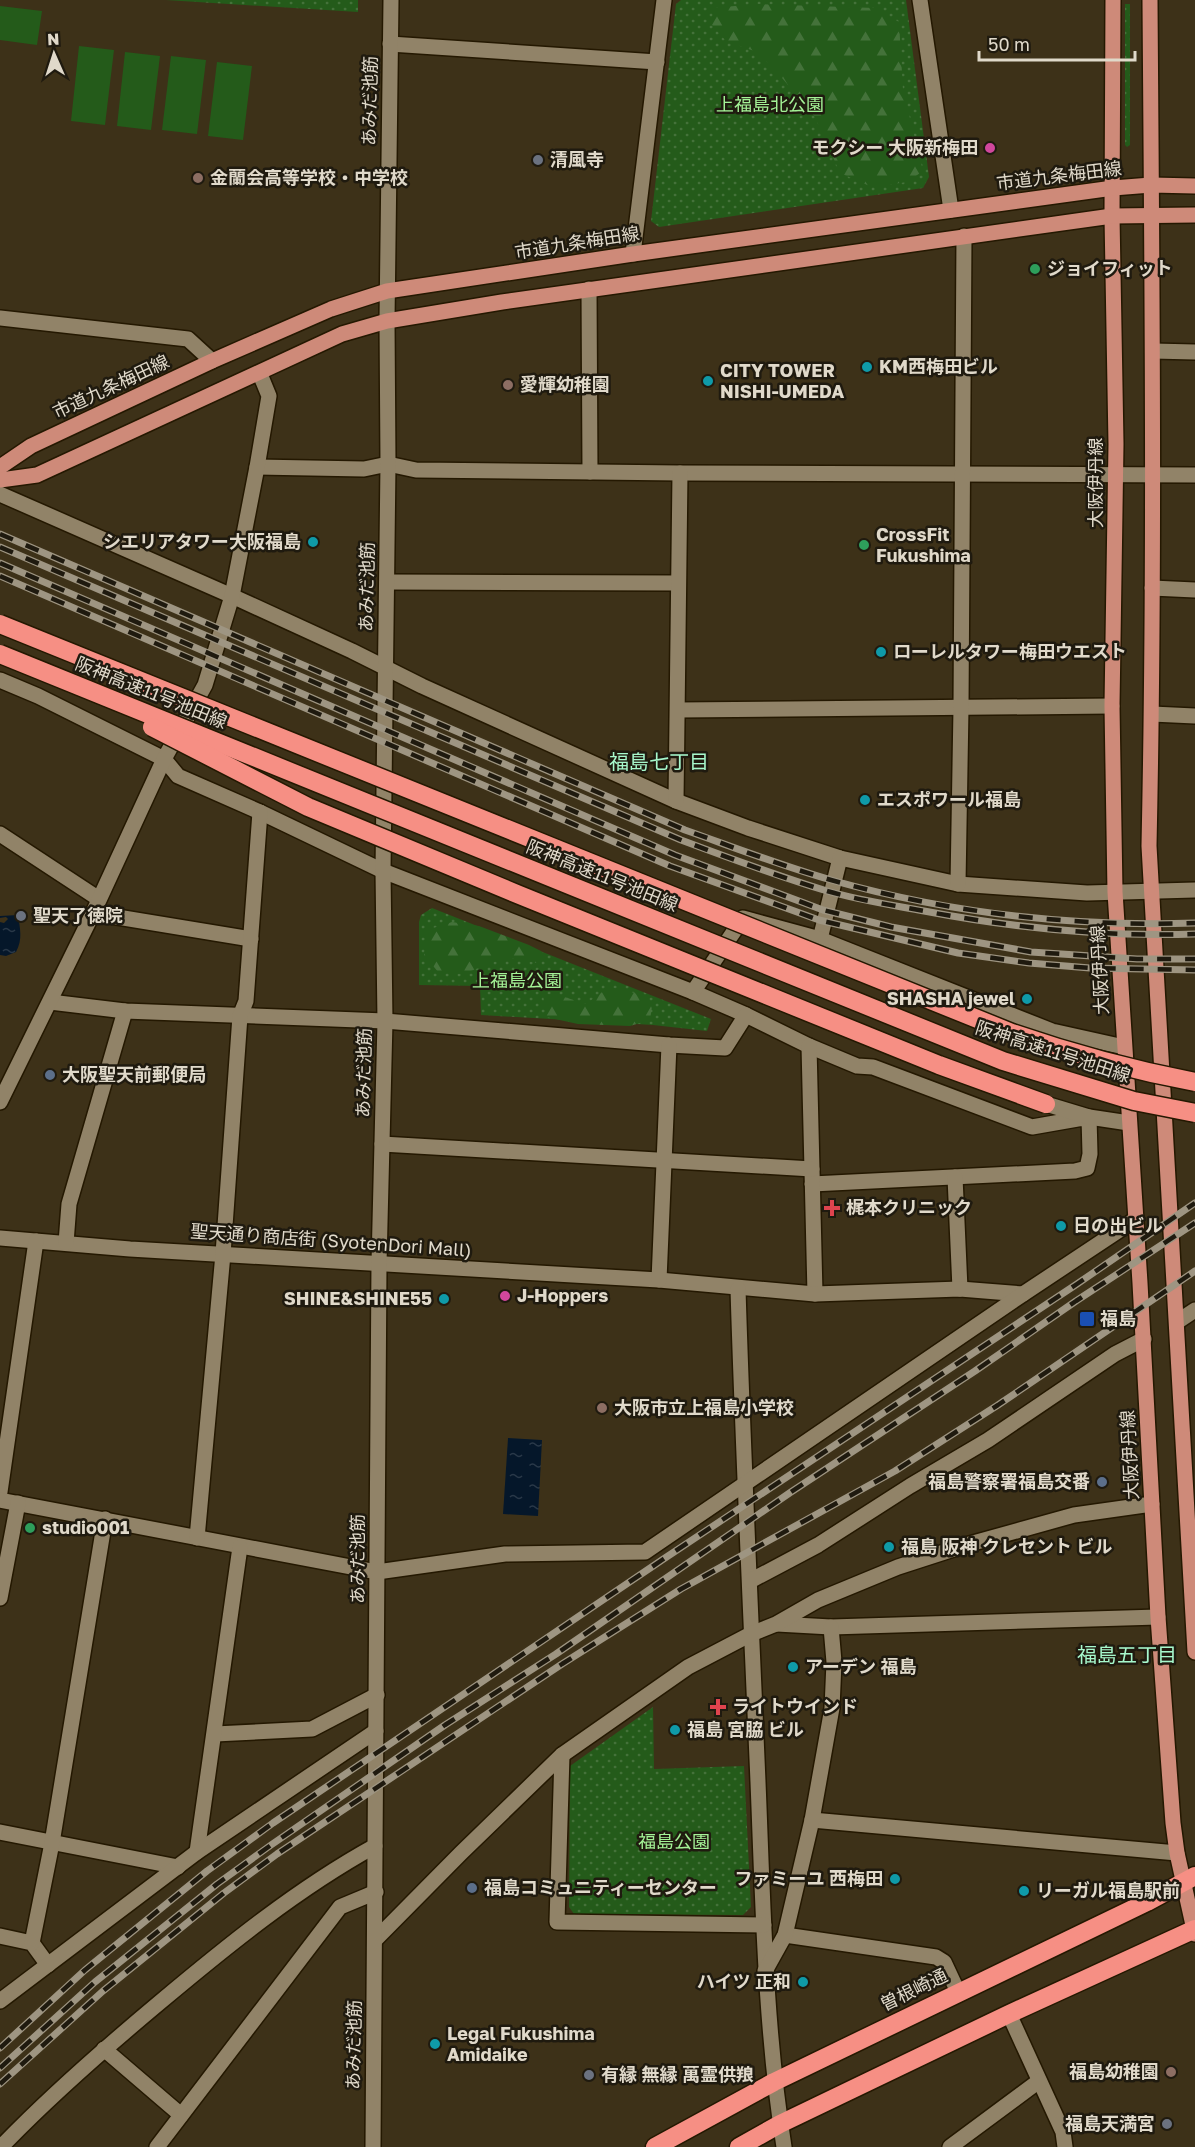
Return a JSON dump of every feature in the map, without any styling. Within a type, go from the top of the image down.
[{"type":"highway","name":"阪神高速11号池田線","points":[[0,624],[1012,1033],[1073,1054],[1195,1083]]},
{"type":"highway","name":"阪神高速11号池田線","points":[[0,654],[1003,1061],[1134,1101],[1195,1113]]},
{"type":"highway","points":[[83,688],[129,715],[308,807],[928,1060],[1046,1104]]},
{"type":"highway","name":"曽根崎通","points":[[655,2147],[774,2082],[1189,1880]]},
{"type":"highway","points":[[739,2147],[780,2124],[1009,2014],[1194,1931]]},
{"type":"main road","name":"大阪伊丹線","points":[[1113,0],[1112,216],[1115,474],[1112,706],[1115,892],[1144,1339],[1158,1617],[1173,1823],[1177,1853],[1189,1880],[1194,1931]]},
{"type":"main road","points":[[1149,0],[1153,351],[1152,714],[1149,846],[1195,1652]]},
{"type":"main road","name":"市道九条梅田線","points":[[0,467],[31,446],[212,361],[331,309],[387,291],[633,254],[1113,188],[1151,185],[1195,186]]},
{"type":"main road","points":[[0,480],[37,475],[260,374],[342,334],[387,321],[589,289],[1112,216],[1195,214]]},
{"type":"street","name":"あみだ池筋","points":[[374,2147],[380,1263],[385,1021],[383,871],[391,0]]},
{"type":"street","points":[[633,254],[664,0]]},
{"type":"street","points":[[920,0],[951,210]]},
{"type":"street","points":[[390,44],[657,62]]},
{"type":"street","points":[[958,884],[962,708],[964,236]]},
{"type":"street","points":[[589,289],[590,472]]},
{"type":"street","points":[[0,318],[188,339],[212,361]]},
{"type":"street","points":[[1153,351],[1195,352]]},
{"type":"street","points":[[0,1102],[93,913],[164,759],[205,686],[232,596],[257,467],[269,396],[260,374]]},
{"type":"street","points":[[257,467],[364,469],[388,464],[416,470],[1195,475]]},
{"type":"street","points":[[676,801],[680,473]]},
{"type":"street","points":[[0,494],[232,596],[385,666],[422,686],[676,801],[747,828],[840,858],[958,884],[1087,893],[1195,890]]},
{"type":"street","points":[[387,582],[678,584]]},
{"type":"street","points":[[1152,588],[1195,590]]},
{"type":"street","points":[[0,680],[38,696],[164,759],[178,776],[260,812],[383,871],[693,992],[857,1066],[873,1067],[1032,1127],[1089,1117]]},
{"type":"street","points":[[678,710],[1112,706]]},
{"type":"street","points":[[1152,714],[1195,716]]},
{"type":"street","points":[[196,1538],[223,1254],[240,1016],[246,1001],[260,812]]},
{"type":"street","points":[[0,834],[99,899]]},
{"type":"street","points":[[820,939],[840,858]]},
{"type":"street","points":[[93,913],[251,939]]},
{"type":"street","points":[[693,992],[743,918],[820,939],[1052,1030],[1124,1047]]},
{"type":"street","points":[[50,1002],[125,1011],[385,1021],[725,1048],[746,1015]]},
{"type":"street","points":[[66,1243],[69,1204],[125,1011]]},
{"type":"street","points":[[660,1280],[669,1045]]},
{"type":"street","points":[[809,1046],[815,1294]]},
{"type":"street","points":[[1046,1104],[1089,1117],[1129,1123]]},
{"type":"street","points":[[382,1144],[663,1160],[812,1177],[955,1177],[1075,1171],[1087,1168],[1090,1154],[1089,1117]]},
{"type":"street","points":[[955,1177],[960,1289]]},
{"type":"street","points":[[0,1500],[377,1572],[505,1554],[645,1552],[1023,1294],[1136,1220]]},
{"type":"street","name":"聖天通り商店街 (SyotenDori Mall)","points":[[0,1238],[130,1249],[660,1280],[738,1289]]},
{"type":"street","points":[[0,1492],[36,1241]]},
{"type":"street","points":[[784,2147],[774,2082],[765,1971],[738,1289],[815,1294],[960,1289],[1023,1294]]},
{"type":"street","points":[[1177,1322],[1195,1310]]},
{"type":"street","points":[[750,1581],[818,1545],[910,1486],[988,1440],[1115,1354],[1144,1339]]},
{"type":"street","points":[[0,1598],[18,1503]]},
{"type":"street","points":[[375,1940],[461,1852],[562,1755],[688,1667],[751,1634],[776,1624],[818,1600],[898,1568],[966,1545],[1074,1515],[1152,1504]]},
{"type":"street","points":[[32,1943],[52,1843],[105,1519]]},
{"type":"street","points":[[197,1852],[240,1547]]},
{"type":"street","points":[[776,1624],[831,1627],[1158,1617]]},
{"type":"street","points":[[765,1971],[785,1935],[812,1820],[831,1708],[834,1662],[831,1627]]},
{"type":"street","points":[[215,1734],[312,1729],[376,1695]]},
{"type":"street","points":[[0,2001],[197,1852],[376,1731]]},
{"type":"street","points":[[562,1755],[557,1922],[764,1925]]},
{"type":"street","points":[[812,1820],[1177,1853]]},
{"type":"street","points":[[0,1832],[178,1867]]},
{"type":"street","points":[[1,2147],[104,2049],[259,1922],[348,1861],[375,1846]]},
{"type":"street","points":[[157,2147],[340,1906],[376,1892]]},
{"type":"street","points":[[785,1935],[936,1957],[944,1962],[957,1992]]},
{"type":"street","points":[[0,1936],[32,1943],[48,1965]]},
{"type":"street","points":[[1009,2014],[1063,2132],[1065,2147]]},
{"type":"street","points":[[104,2049],[181,2115]]},
{"type":"street","points":[[950,2147],[1039,2081]]},
{"type":"green space","points":[[166,0],[358,0],[358,12]]},
{"type":"green space","name":"上福島北公園","points":[[681,0],[906,0],[929,177],[923,188],[659,227],[651,221],[676,4]]},
{"type":"green space","points":[[757,4],[875,8],[899,22],[903,90],[923,171],[907,182],[872,187],[840,173],[815,117],[777,72],[757,52],[726,41],[712,25],[713,8]]},
{"type":"green space","points":[[1125,4],[1130,4],[1130,145],[1127,147],[1125,145]]},
{"type":"green space","points":[[0,6],[42,11],[37,45],[0,40]]},
{"type":"green space","points":[[79,46],[114,50],[105,125],[71,121]]},
{"type":"green space","points":[[125,52],[160,56],[151,130],[117,126]]},
{"type":"green space","points":[[171,56],[206,60],[197,134],[162,130]]},
{"type":"green space","points":[[217,62],[252,66],[243,140],[208,136]]},
{"type":"green space","name":"上福島公園","points":[[432,908],[711,1019],[707,1031],[653,1025],[481,1015],[480,986],[419,985],[419,922],[421,915]]},
{"type":"green space","points":[[452,922],[479,926],[529,945],[541,951],[545,959],[537,963],[507,957],[463,974],[439,973],[424,955],[427,930]]},
{"type":"green space","points":[[609,987],[635,993],[652,1006],[650,1020],[630,1026],[578,1024],[546,1017],[543,994],[558,995],[586,1004]]},
{"type":"green space","name":"福島公園","points":[[653,1707],[654,1769],[744,1766],[751,1907],[743,1915],[574,1914],[569,1907],[570,1766]]},
{"type":"water","points":[[18,915],[20,943],[16,952],[6,956],[0,955],[0,922],[4,923],[8,919],[0,918],[0,916]]},
{"type":"water","points":[[508,1438],[542,1440],[538,1516],[503,1514]]},
{"type":"railway","points":[[0,534],[685,830],[794,869],[876,891],[966,909],[1103,923],[1195,923]]},
{"type":"railway","points":[[0,547],[681,840],[808,885],[875,902],[1025,927],[1093,933],[1195,934]]},
{"type":"railway","points":[[0,563],[675,855],[823,910],[891,927],[1031,952],[1137,959],[1195,959]]},
{"type":"railway","points":[[0,576],[670,866],[819,920],[958,953],[1029,963],[1090,968],[1195,970]]},
{"type":"railway","points":[[0,2048],[85,1970],[207,1871],[273,1823],[1195,1203]]},
{"type":"railway","points":[[0,2068],[95,1982],[217,1884],[271,1845],[445,1725],[556,1654],[791,1492],[1195,1223]]},
{"type":"railway","points":[[0,2084],[103,1991],[224,1893],[277,1854],[562,1664],[681,1589],[895,1471],[998,1405],[1195,1271]]},
{"type":"place","name":"モクシー 大阪新梅田","points":[[990,148]]},
{"type":"place","name":"清風寺","points":[[538,160]]},
{"type":"place","name":"金蘭会高等学校・中学校","points":[[198,178]]},
{"type":"place","name":"ジョイフィット","points":[[1035,269]]},
{"type":"place","name":"KM西梅田ビル","points":[[867,367]]},
{"type":"place","name":"CITY TOWER NISHI-UMEDA","points":[[708,381]]},
{"type":"place","name":"愛輝幼稚園","points":[[508,385]]},
{"type":"place","name":"シエリアタワー大阪福島","points":[[313,542]]},
{"type":"place","name":"CrossFit Fukushima","points":[[864,545]]},
{"type":"place","name":"ローレルタワー梅田ウエスト","points":[[881,652]]},
{"type":"place","name":"エスポワール福島","points":[[865,800]]},
{"type":"place","name":"聖天了徳院","points":[[21,916]]},
{"type":"place","name":"SHASHA jewel","points":[[1027,999]]},
{"type":"place","name":"大阪聖天前郵便局","points":[[50,1075]]},
{"type":"place","name":"梶本クリニック","points":[[832,1208]]},
{"type":"place","name":"日の出ビル","points":[[1061,1226]]},
{"type":"place","name":"J-Hoppers","points":[[505,1296]]},
{"type":"place","name":"SHINE&SHINE55","points":[[444,1299]]},
{"type":"place","name":"福島","points":[[1087,1319]]},
{"type":"place","name":"大阪市立上福島小学校","points":[[602,1408]]},
{"type":"place","name":"福島警察署福島交番","points":[[1102,1482]]},
{"type":"place","name":"studio001","points":[[30,1528]]},
{"type":"place","name":"福島 阪神 クレセント ビル","points":[[889,1547]]},
{"type":"place","name":"アーデン 福島","points":[[793,1667]]},
{"type":"place","name":"ライトウインド","points":[[718,1707]]},
{"type":"place","name":"福島 宮脇 ビル","points":[[675,1730]]},
{"type":"place","name":"ファミーユ 西梅田","points":[[895,1879]]},
{"type":"place","name":"福島コミュニティーセンター","points":[[472,1888]]},
{"type":"place","name":"リーガル福島駅前","points":[[1024,1891]]},
{"type":"place","name":"ハイツ 正和","points":[[803,1982]]},
{"type":"place","name":"Legal Fukushima Amidaike","points":[[435,2044]]},
{"type":"place","name":"福島幼稚園","points":[[1171,2072]]},
{"type":"place","name":"有縁 無縁 萬霊供羪","points":[[589,2075]]},
{"type":"place","name":"福島天満宮","points":[[1167,2124]]},
{"type":"district","name":"福島七丁目","points":[[659,762]]},
{"type":"district","name":"福島五丁目","points":[[1127,1655]]}]
